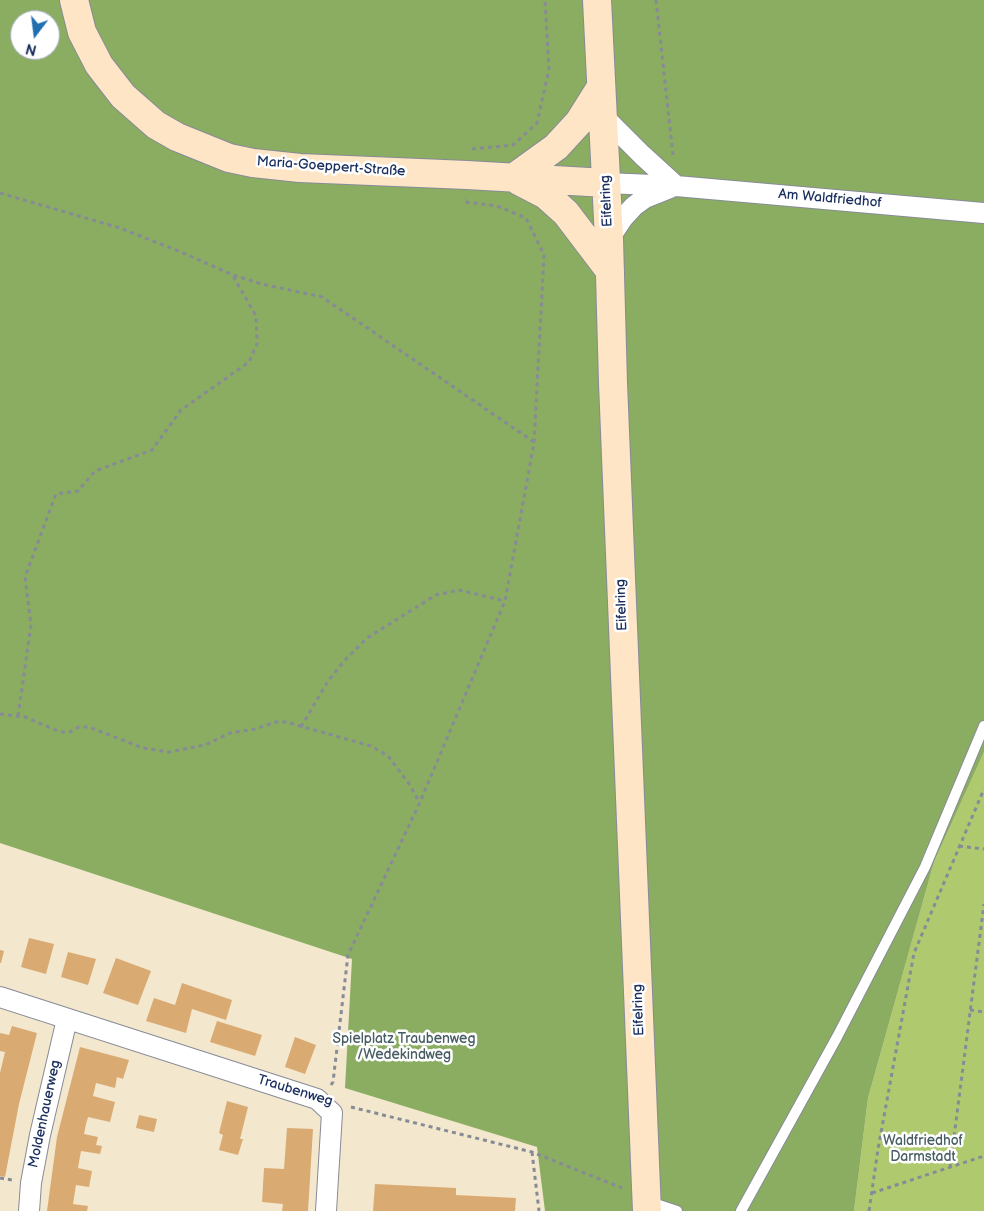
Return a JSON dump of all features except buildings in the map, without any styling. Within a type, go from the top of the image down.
[{"type":"main road","name":"Maria-Goeppert-Straße","points":[[74,0],[82,32],[98,65],[138,112],[177,137],[229,158],[300,168],[606,183]]},
{"type":"main road","name":"Eifelring","points":[[597,0],[609,239],[647,1206]]},
{"type":"main road","points":[[601,87],[579,122],[556,147],[513,178],[546,195],[566,213],[610,270]]},
{"type":"street","points":[[603,116],[676,186]]},
{"type":"street","name":"Am Waldfriedhof","points":[[606,183],[676,186],[984,213]]},
{"type":"street","name":"Am Waldfriedhof","points":[[609,239],[623,218],[634,206],[645,198],[676,186]]},
{"type":"street","name":"Traubenweg","points":[[0,997],[322,1102]]},
{"type":"street","name":"Moldenhauerweg","points":[[29,1211],[31,1183],[40,1135],[67,1019]]},
{"type":"street","points":[[322,1102],[332,1113],[326,1211]]},
{"type":"lane","points":[[741,1211],[837,1037],[925,867],[984,726]]},
{"type":"lane","points":[[647,1206],[677,1211]]},
{"type":"path","points":[[322,1102],[333,1082],[348,955],[420,802],[504,600],[534,443],[544,255],[526,218],[497,206],[464,202],[469,150],[513,145],[537,123],[549,69],[545,0]]},
{"type":"path","points":[[656,0],[676,186]]},
{"type":"path","points":[[0,193],[120,228],[233,275],[262,284],[322,297],[534,443]]},
{"type":"path","points":[[18,716],[31,626],[25,577],[56,494],[78,491],[94,471],[152,450],[180,410],[249,362],[257,344],[256,316],[233,275]]},
{"type":"path","points":[[301,727],[328,680],[367,638],[436,595],[459,590],[504,600]]},
{"type":"path","points":[[0,714],[25,717],[60,732],[70,732],[79,727],[89,727],[143,748],[169,752],[205,745],[230,733],[255,729],[276,722],[286,722],[371,746],[388,756],[410,784],[420,802]]},
{"type":"path","points":[[869,1211],[878,1149],[914,954],[984,789]]},
{"type":"path","points":[[959,846],[984,849]]},
{"type":"path","points":[[950,1168],[984,904]]},
{"type":"path","points":[[970,1010],[984,1012]]},
{"type":"path","name":"Traubenweg","points":[[322,1102],[357,1107],[532,1152],[628,1191],[647,1206]]},
{"type":"path","points":[[532,1152],[539,1211]]},
{"type":"path","points":[[872,1193],[984,1156]]},
{"type":"green space","name":"Spielplatz Traubenweg /Wedekindweg","points":[[0,0],[984,0],[984,752],[934,862],[868,1098],[854,1211],[545,1211],[537,1147],[345,1088],[352,959],[0,843]]},
{"type":"green space","name":"Waldfriedhof Darmstadt","points":[[984,752],[984,1211],[854,1211],[868,1098],[934,862]]}]
